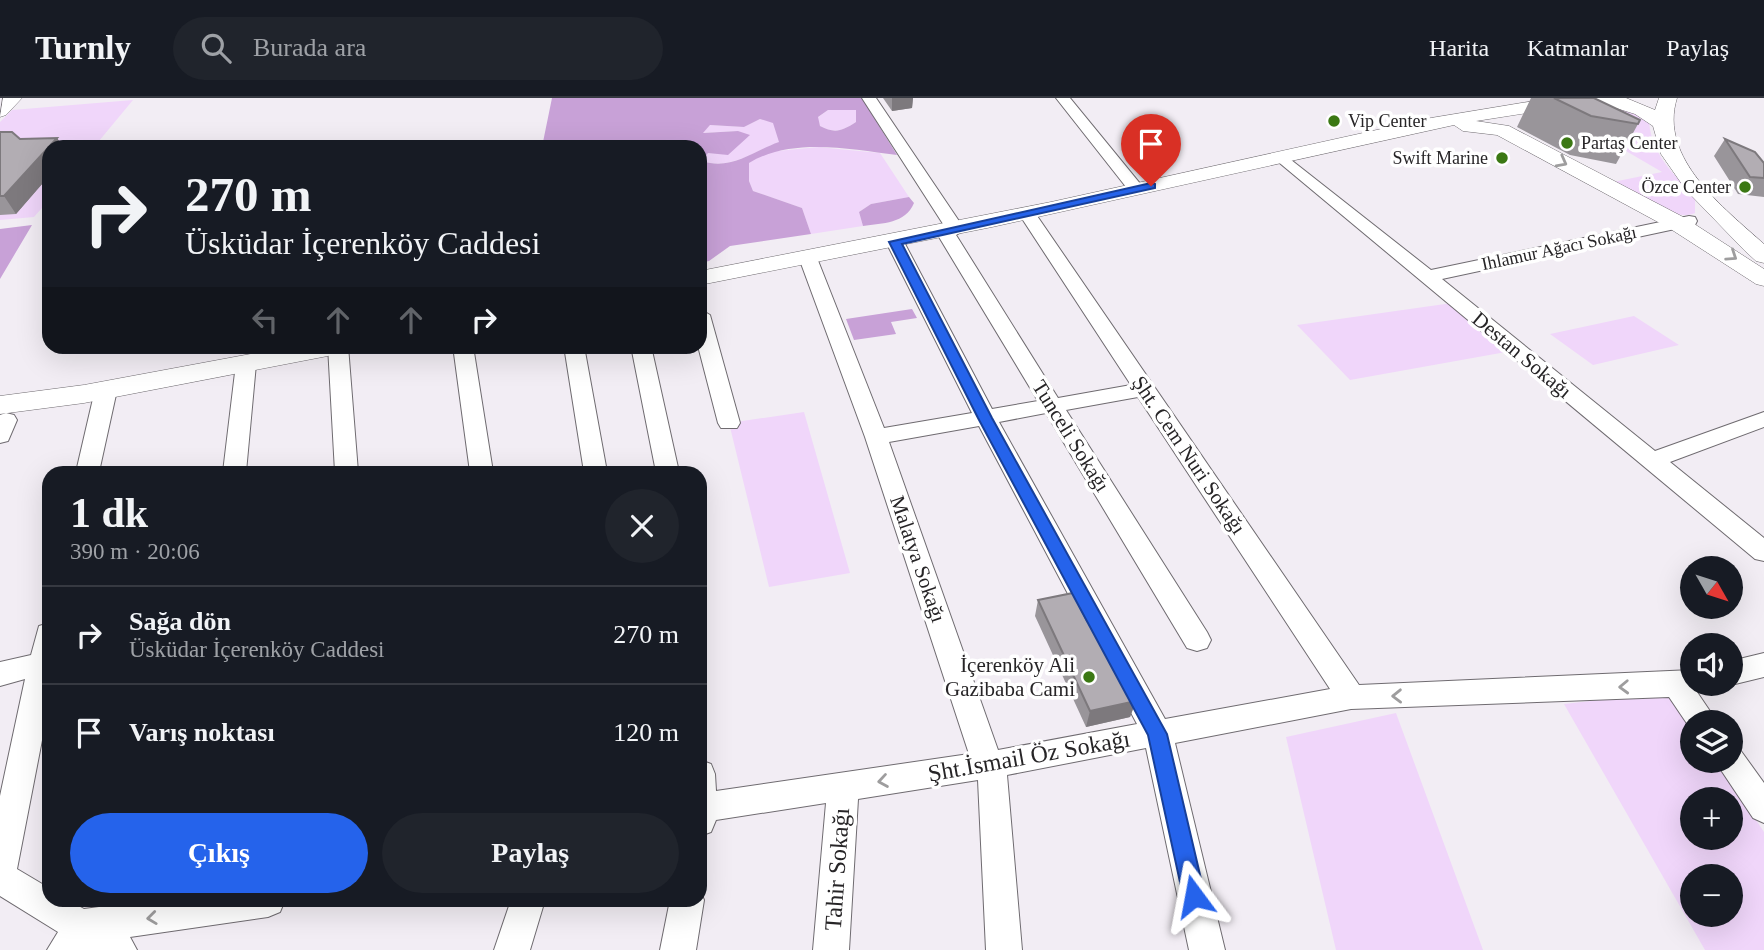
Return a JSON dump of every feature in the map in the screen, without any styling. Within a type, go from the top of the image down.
[{"type":"main road","points":[[0,111],[13,98]]},
{"type":"main road","points":[[707,277],[951,231],[1507,108],[1592,98]]},
{"type":"main road","points":[[1602,98],[1623,101],[1648,111],[1662,124],[1673,158],[1710,203],[1764,256]]},
{"type":"main road","points":[[1662,124],[1668,98]]},
{"type":"main road","points":[[1502,130],[1496,121],[1507,108]]},
{"type":"main road","points":[[1406,129],[1463,125],[1502,130],[1656,211],[1683,222],[1764,279]]},
{"type":"main road","points":[[1683,222],[1705,219],[1710,203]]},
{"type":"main road","points":[[2,420],[95,392],[297,354]]},
{"type":"street","name":"Tunceli Sokağı","points":[[869,98],[951,231],[1052,405],[1198,640]]},
{"type":"street","points":[[1063,98],[1136,189]]},
{"type":"street","name":"Destan Sokağı","points":[[1281,157],[1764,552]]},
{"type":"street","name":"Şht. Cem Nuri Sokağı","points":[[1027,214],[1351,696]]},
{"type":"street","name":"Ihlamur Ağacı Sokağı","points":[[1428,276],[1683,222]]},
{"type":"street","points":[[895,242],[985,418],[1158,734],[1207,950]]},
{"type":"street","name":"Malatya Sokağı","points":[[808,258],[876,437],[994,782],[1004,950]]},
{"type":"street","points":[[707,341],[729,423]]},
{"type":"street","points":[[339,354],[347,466]]},
{"type":"street","points":[[464,354],[481,466]]},
{"type":"street","points":[[575,354],[595,466]]},
{"type":"street","points":[[643,354],[667,466]]},
{"type":"street","points":[[235,466],[246,364]]},
{"type":"street","points":[[876,437],[1144,388]]},
{"type":"street","points":[[88,466],[95,392]]},
{"type":"street","points":[[1650,461],[1764,419]]},
{"type":"street","points":[[0,674],[42,664]]},
{"type":"street","points":[[1743,670],[1764,666]]},
{"type":"street","points":[[42,681],[0,874],[75,938],[119,950]]},
{"type":"street","name":"Şht.İsmail Öz Sokağı","points":[[707,811],[989,765],[1351,696],[1680,683]]},
{"type":"street","points":[[1739,773],[1764,808]]},
{"type":"street","name":"Tahir Sokağı","points":[[831,950],[843,787]]},
{"type":"street","points":[[75,938],[186,907]]},
{"type":"street","points":[[512,950],[526,907]]},
{"type":"street","points":[[678,950],[686,907]]},
{"type":"shaded area","points":[[552,98],[862,98],[897,155],[840,148],[802,147],[766,155],[749,163],[749,181],[753,191],[802,208],[811,234],[730,246],[709,261],[707,162],[732,162],[779,142],[773,123],[760,119],[744,127],[710,125],[703,133],[738,131],[750,135],[728,155],[707,154],[707,140],[543,140]],"holes":[[[828,110],[856,110],[856,122],[847,128],[830,130],[820,126],[818,117]]]},
{"type":"shaded area","points":[[133,100],[100,140],[42,140],[42,208],[34,217],[0,220],[0,122],[12,110]]},
{"type":"shaded area","points":[[1615,106],[1635,110],[1649,122],[1659,154],[1695,197],[1695,213],[1686,215],[1663,211],[1608,183],[1662,172],[1566,116]]},
{"type":"shaded area","points":[[828,110],[856,110],[856,122],[838,130],[820,126],[817,118]]},
{"type":"shaded area","points":[[760,119],[774,122],[780,142],[732,162],[707,162],[708,153],[749,136],[738,131],[702,133],[710,125],[744,127]]},
{"type":"shaded area","points":[[818,147],[880,153],[909,197],[871,204],[859,212],[863,226],[811,234],[802,208],[753,191],[749,181],[749,162],[767,152]]},
{"type":"shaded area","points":[[909,197],[914,203],[899,219],[863,226],[859,212],[871,204]]},
{"type":"shaded area","points":[[32,225],[0,279],[0,229]]},
{"type":"shaded area","points":[[1452,303],[1506,352],[1350,380],[1297,325]]},
{"type":"shaded area","points":[[912,309],[917,318],[891,322],[896,334],[854,340],[846,319]]},
{"type":"shaded area","points":[[1634,316],[1679,345],[1593,365],[1550,334]]},
{"type":"shaded area","points":[[804,412],[850,573],[769,587],[729,423]]},
{"type":"shaded area","points":[[1671,692],[1682,710],[1680,710],[1680,773],[1725,773],[1734,787],[1680,787],[1680,850],[1743,850],[1743,800],[1764,832],[1764,950],[1705,950],[1692,927],[1743,927],[1743,864],[1680,864],[1680,906],[1564,704]]},
{"type":"shaded area","points":[[1396,713],[1483,950],[1336,950],[1286,737]]},
{"type":"building","points":[[1554,98],[1594,98],[1640,120],[1638,124],[1591,116]]},
{"type":"building","points":[[0,132],[12,132],[20,139],[57,138],[42,140],[42,154],[4,196],[0,196]]},
{"type":"building","points":[[1725,139],[1755,152],[1764,163],[1764,178],[1750,177]]},
{"type":"building","name":"İçerenköy Ali Gazibaba Cami","points":[[1073,593],[1087,621],[1092,620],[1136,701],[1090,711],[1038,600]]},
{"type":"place","name":"Vip Center","points":[[1334,121]]},
{"type":"place","name":"Partaş Center","points":[[1567,143]]},
{"type":"place","name":"Swift Marine","points":[[1502,158]]},
{"type":"place","name":"Özce Center","points":[[1745,187]]},
{"type":"place","name":"İçerenköy Ali Gazibaba Cami","points":[[1089,677]]},
{"type":"route","points":[[1151,186],[895,242],[985,418],[1158,734],[1194,896]]}]
